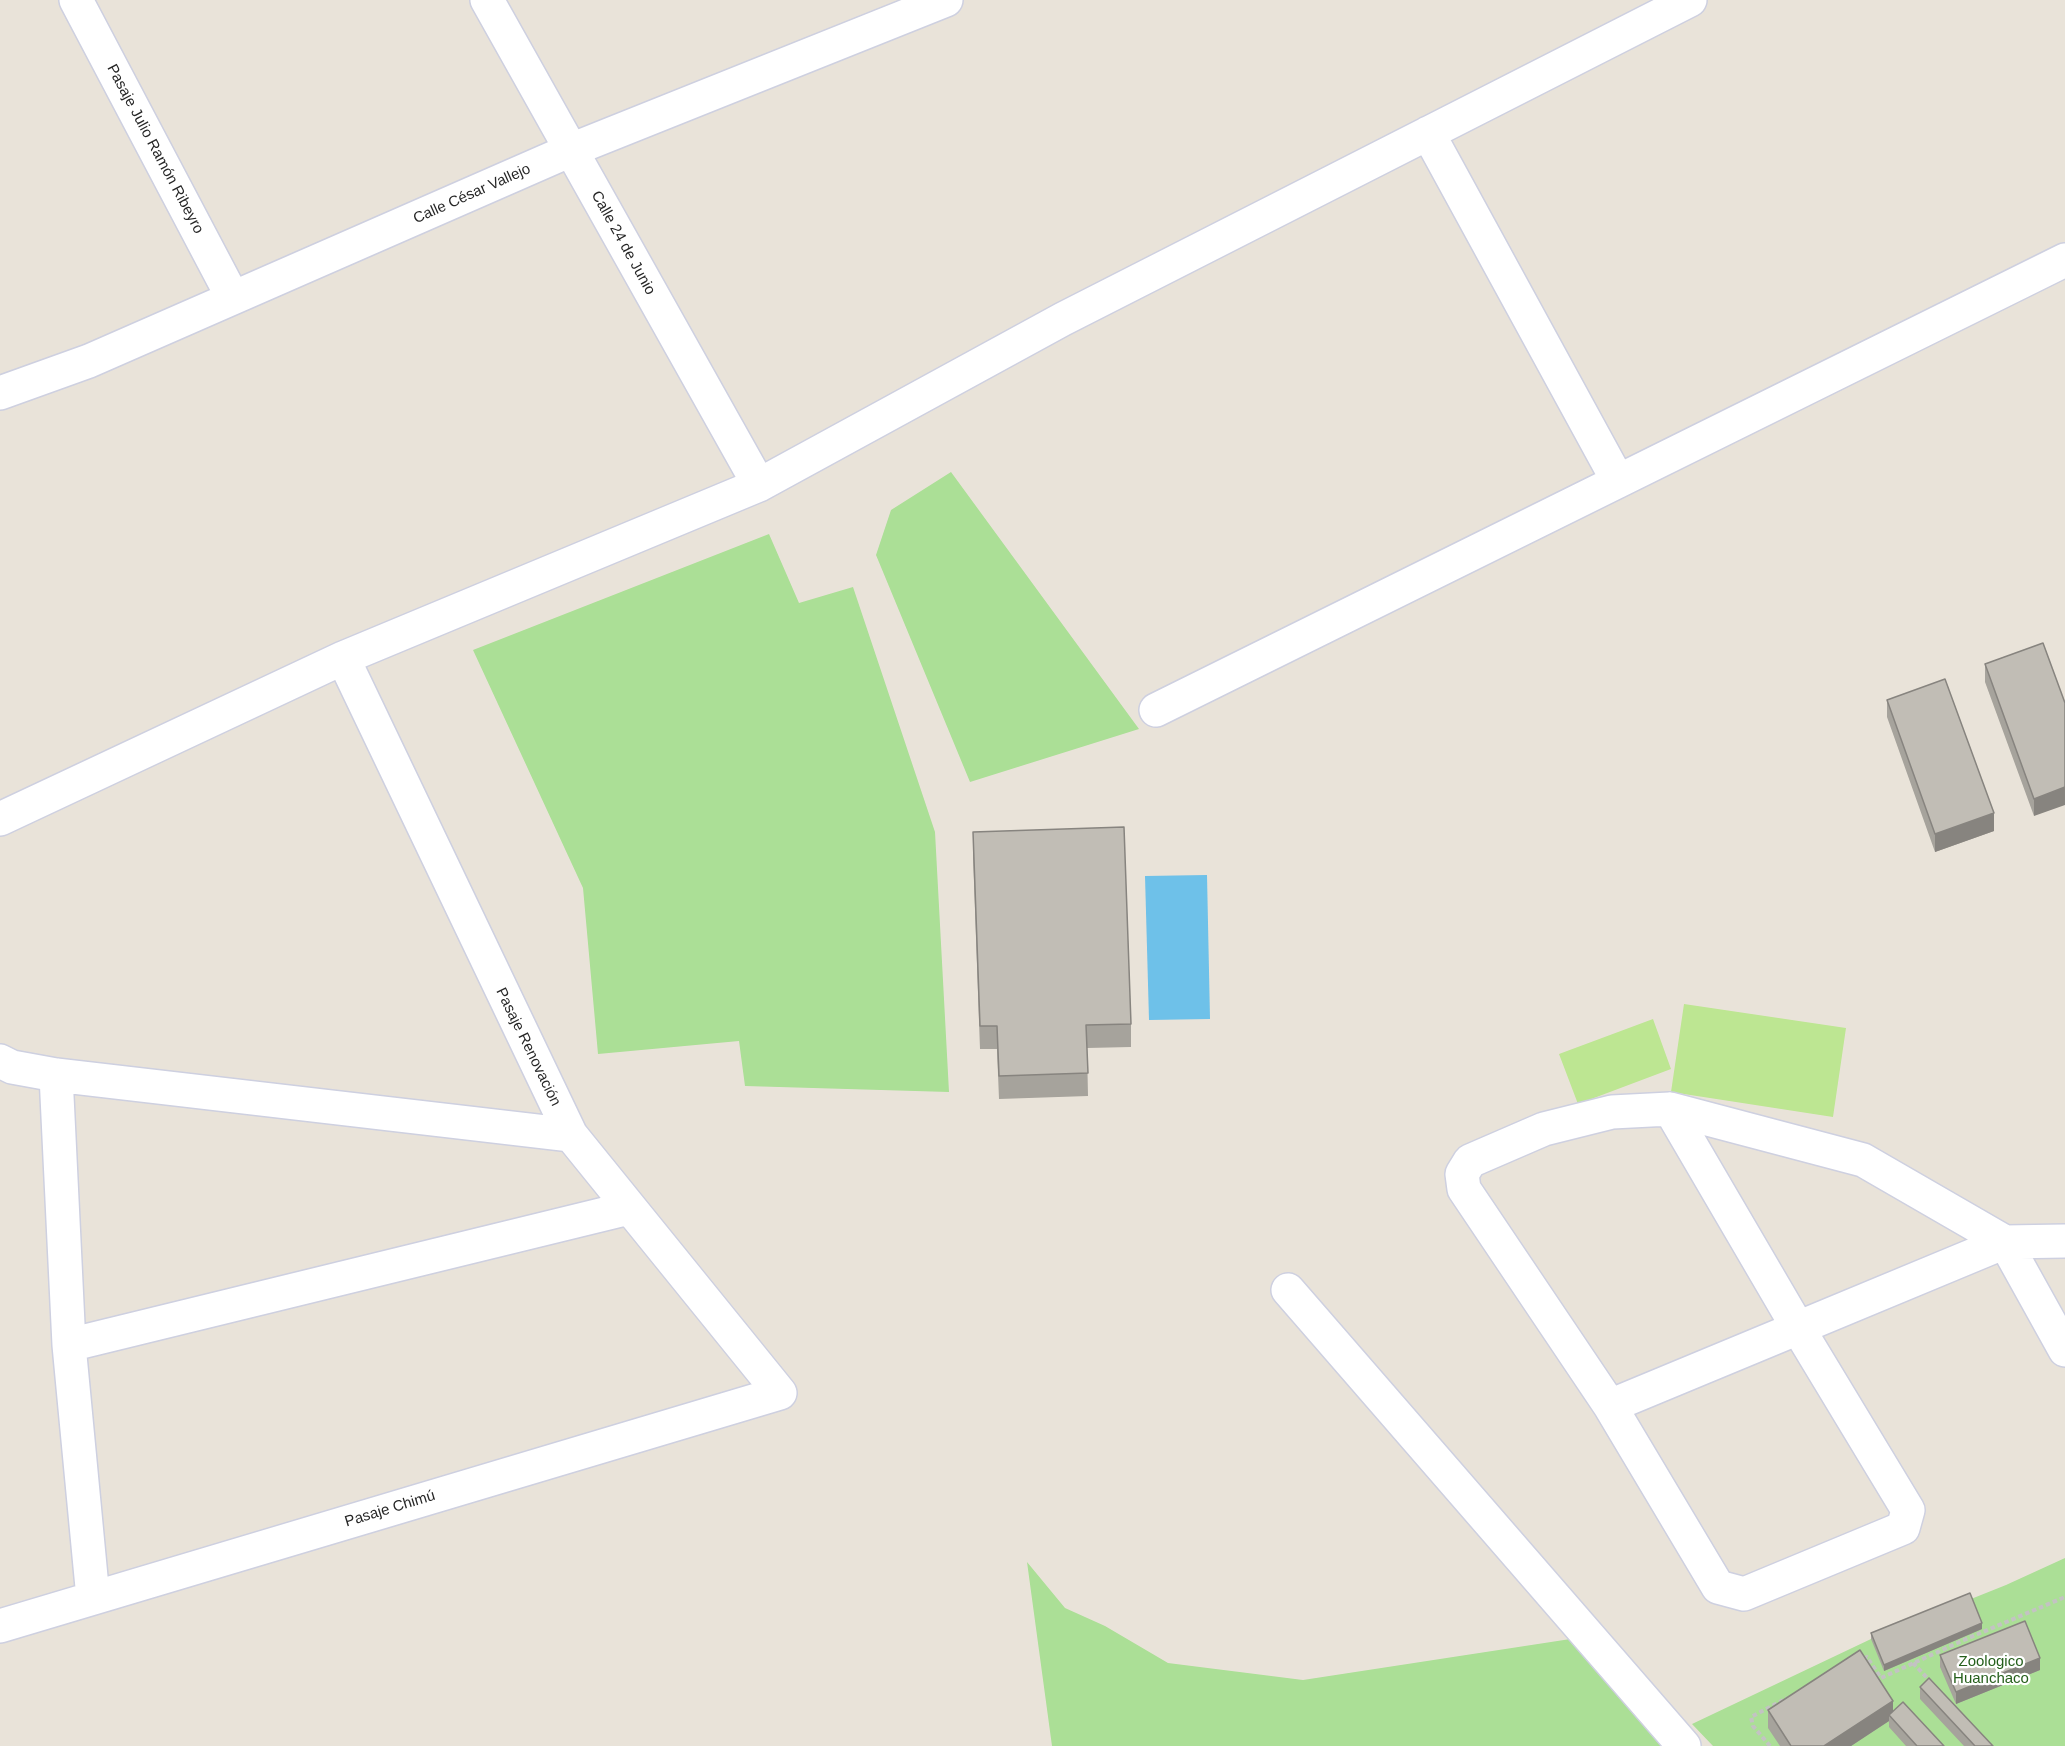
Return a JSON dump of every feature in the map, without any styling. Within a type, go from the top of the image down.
[{"type":"street","name":"Pasaje Julio Ramón Ribeyro","points":[[76,0],[233,298]]},
{"type":"street","name":"Calle 24 de Junio","points":[[487,0],[759,485]]},
{"type":"street","name":"Calle César Vallejo","points":[[0,393],[89,361],[571,150],[946,0]]},
{"type":"street","points":[[0,819],[343,658],[759,485],[1063,319],[1690,0]]},
{"type":"street","points":[[1428,134],[1618,481]]},
{"type":"street","points":[[1156,710],[2065,260]]},
{"type":"street","name":"Pasaje Renovación","points":[[343,658],[571,1135],[780,1393]]},
{"type":"street","points":[[0,1061],[12,1067],[56,1076],[571,1135]]},
{"type":"street","points":[[56,1076],[69,1345],[93,1598]]},
{"type":"street","points":[[1670,1109],[1797,1328],[1908,1510],[1903,1528],[1744,1594],[1718,1587],[1610,1406],[1464,1189],[1462,1174],[1470,1161],[1544,1129],[1612,1112],[1670,1109],[1863,1160],[2005,1242],[2065,1350]]},
{"type":"street","points":[[69,1345],[629,1208]]},
{"type":"street","points":[[1610,1406],[2005,1242],[2065,1241]]},
{"type":"street","points":[[1288,1290],[1684,1746]]},
{"type":"street","name":"Pasaje Chimú","points":[[0,1626],[780,1393]]},
{"type":"path","points":[[1856,1662],[1867,1657],[1881,1678],[2065,1597]]},
{"type":"path","points":[[1913,1663],[1936,1688]]},
{"type":"path","points":[[1770,1746],[1753,1726],[1751,1717],[1793,1695]]},
{"type":"green space","points":[[951,472],[1139,729],[970,782],[876,555],[891,510]]},
{"type":"green space","points":[[769,534],[799,603],[853,587],[935,832],[949,1092],[745,1086],[739,1041],[598,1054],[583,888],[473,650]]},
{"type":"green space","points":[[1684,1004],[1846,1028],[1833,1117],[1671,1092]]},
{"type":"green space","points":[[1653,1019],[1671,1069],[1578,1104],[1559,1054]]},
{"type":"green space","name":"Zoologico Huanchaco","points":[[2065,1558],[2065,1746],[1713,1746],[1692,1724],[1871,1639],[2006,1585]]},
{"type":"green space","points":[[1027,1562],[1065,1608],[1105,1626],[1168,1663],[1303,1680],[1577,1638],[1674,1746],[1052,1746]]},
{"type":"water","points":[[1207,875],[1210,1019],[1149,1020],[1145,876]]},
{"type":"building","points":[[2043,643],[2065,703],[2065,787],[2034,799],[1985,664]]},
{"type":"building","points":[[1945,679],[1994,813],[1935,834],[1887,700]]},
{"type":"building","points":[[1124,827],[1131,1024],[1086,1025],[1088,1073],[999,1076],[997,1026],[980,1026],[973,832]]},
{"type":"building","points":[[1970,1593],[1982,1623],[1884,1665],[1871,1633]]},
{"type":"building","points":[[2025,1621],[2040,1658],[1956,1692],[1940,1655]]},
{"type":"building","points":[[1860,1650],[1893,1701],[1824,1746],[1791,1746],[1768,1710]]},
{"type":"building","points":[[1929,1678],[1993,1746],[1975,1746],[1920,1687]]},
{"type":"building","points":[[1903,1702],[1944,1746],[1917,1746],[1889,1715]]}]
